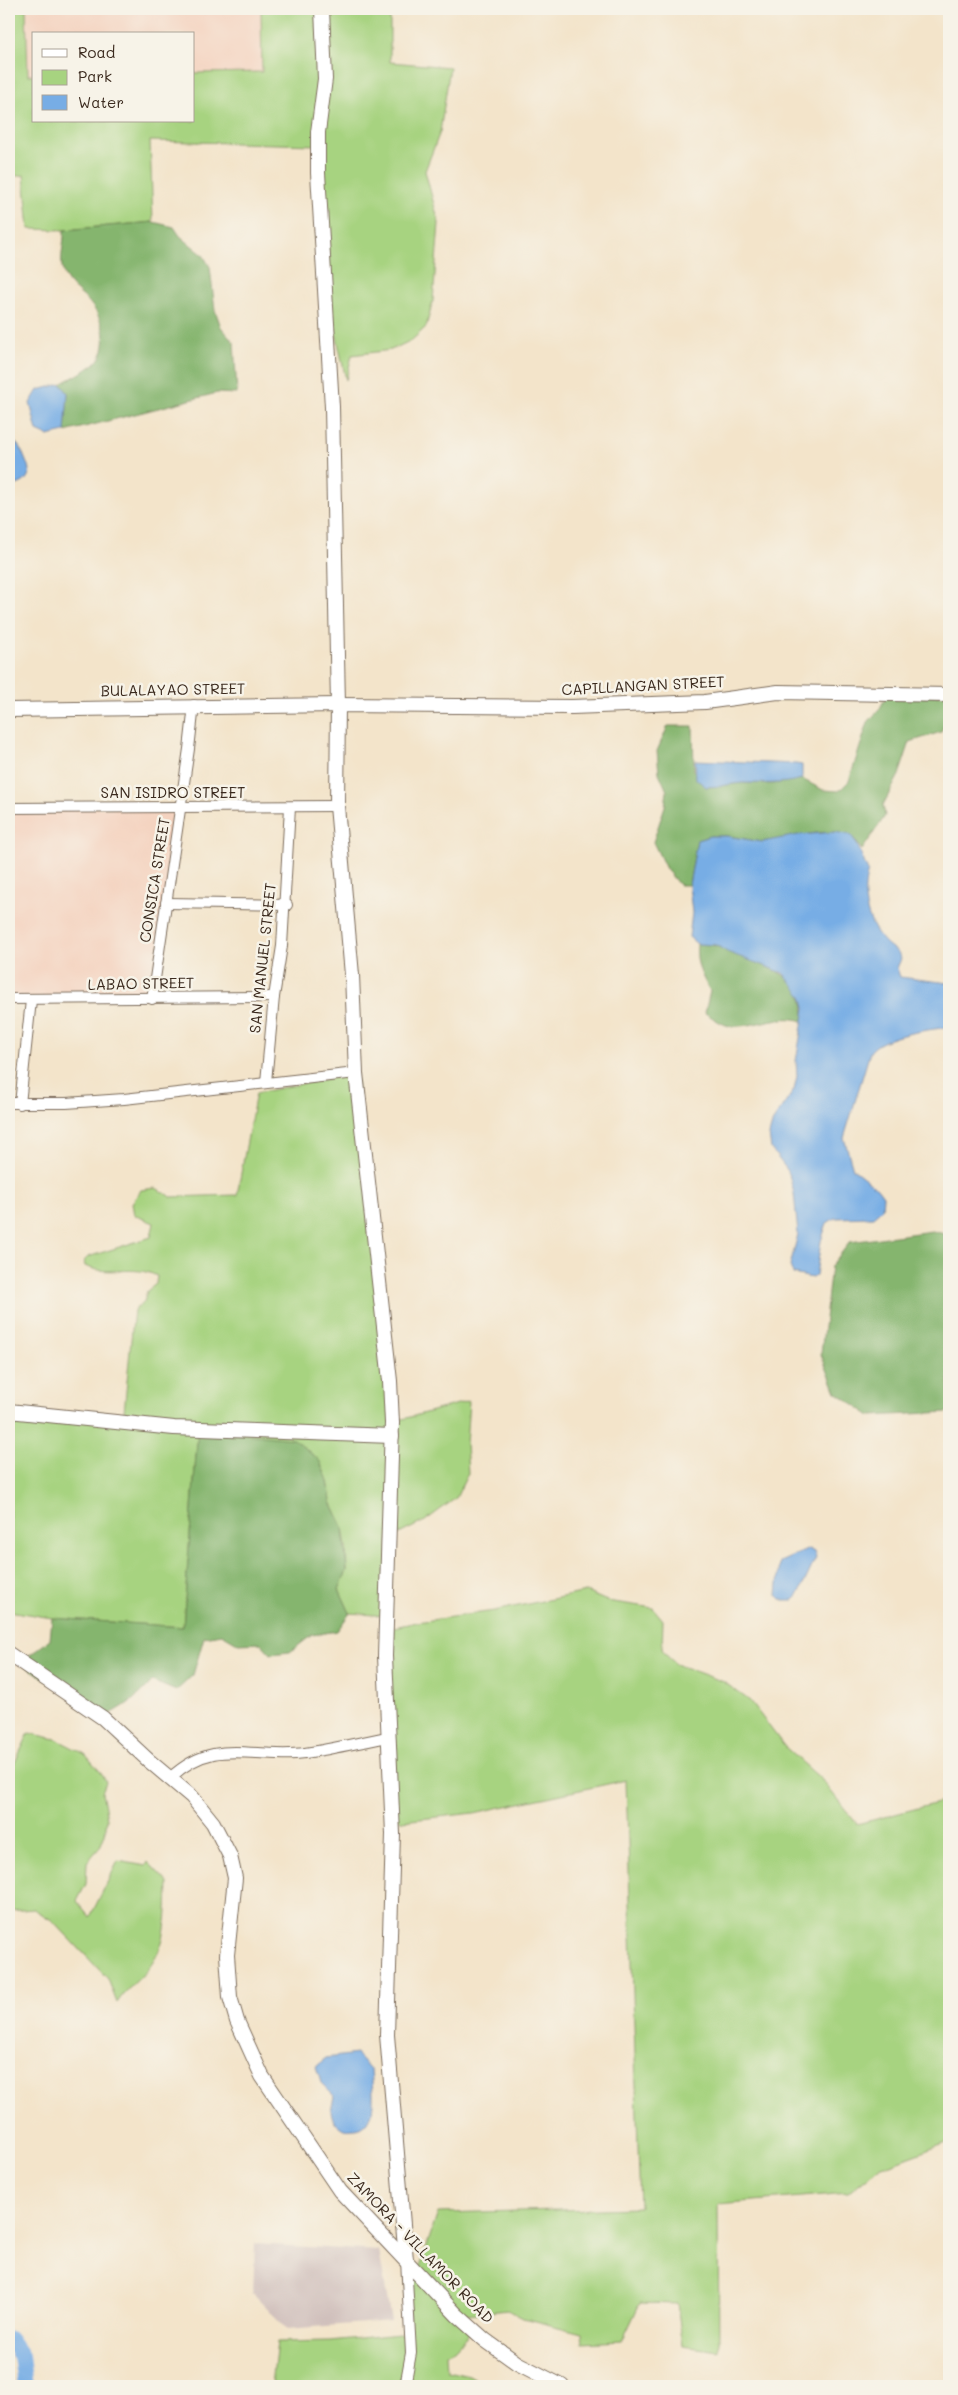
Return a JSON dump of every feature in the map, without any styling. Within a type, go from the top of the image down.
[{"type":"street","points":[[322,9],[324,79],[318,132],[318,173],[332,407],[338,705],[337,806],[352,975],[356,1073],[390,1381],[392,1436],[385,1647],[393,1834],[387,2035],[406,2260],[411,2353],[405,2386]]},
{"type":"street","name":"CAPILLANGAN STREET","points":[[338,705],[572,707],[706,702],[778,692],[949,695]]},
{"type":"street","name":"BULALAYAO STREET","points":[[9,710],[194,705],[338,705]]},
{"type":"street","name":"CONSICA STREET","points":[[152,999],[194,705]]},
{"type":"street","name":"SAN ISIDRO STREET","points":[[9,808],[337,806]]},
{"type":"street","name":"SAN MANUEL STREET","points":[[266,1082],[274,997],[286,905],[290,807]]},
{"type":"street","points":[[166,903],[286,905]]},
{"type":"street","name":"LABAO STREET","points":[[9,999],[274,997]]},
{"type":"street","points":[[20,1104],[31,1000]]},
{"type":"street","points":[[9,1103],[124,1099],[356,1073]]},
{"type":"street","points":[[9,1411],[174,1428],[392,1436]]},
{"type":"street","name":"ZAMORA - VILLAMOR ROAD","points":[[9,1654],[103,1718],[192,1797],[213,1823],[230,1856],[235,1878],[227,1955],[230,1997],[237,2021],[262,2076],[340,2191],[457,2315],[485,2340],[517,2363],[562,2386]]},
{"type":"street","points":[[170,1778],[186,1763],[225,1751],[282,1755],[305,1753],[388,1737]]},
{"type":"shaded area","points":[[26,9],[261,9],[262,73],[195,73],[195,32],[32,32],[32,75],[28,75]]},
{"type":"shaded area","points":[[9,808],[180,808],[152,999],[9,999]]},
{"type":"shaded area","points":[[255,2244],[379,2251],[391,2321],[287,2329],[253,2293]]},
{"type":"green space","points":[[9,9],[26,9],[28,75],[32,75],[32,122],[195,122],[195,73],[262,72],[261,9],[390,9],[390,62],[450,67],[440,132],[425,171],[439,223],[433,301],[426,327],[412,340],[391,350],[352,355],[346,380],[325,282],[318,145],[150,141],[153,222],[64,230],[29,229],[24,175],[9,177]]},
{"type":"green space","points":[[153,222],[174,227],[180,236],[203,255],[210,267],[215,310],[221,327],[234,342],[237,394],[217,393],[65,432],[68,393],[61,384],[82,373],[99,358],[103,350],[104,332],[92,306],[70,284],[63,271],[64,230]]},
{"type":"green space","points":[[887,695],[949,695],[949,713],[941,732],[910,742],[899,775],[883,805],[885,816],[862,850],[851,835],[835,832],[816,833],[762,842],[727,836],[710,836],[697,840],[689,885],[679,885],[666,869],[653,842],[665,806],[667,791],[659,773],[657,751],[668,726],[693,726],[694,771],[706,787],[742,783],[772,784],[802,779],[823,790],[839,791],[849,781],[868,722],[879,710]]},
{"type":"green space","points":[[697,944],[719,947],[787,977],[801,995],[804,1006],[803,1021],[785,1019],[730,1026],[720,1023],[705,1013],[710,991],[699,969]]},
{"type":"green space","points":[[356,1073],[392,1422],[469,1401],[466,1444],[468,1473],[456,1498],[425,1521],[389,1539],[386,1616],[350,1613],[339,1589],[347,1571],[346,1547],[343,1527],[331,1502],[328,1480],[198,1429],[183,1627],[52,1618],[9,1611],[9,1411],[123,1422],[134,1310],[144,1302],[147,1291],[156,1284],[157,1276],[148,1273],[139,1271],[103,1271],[85,1266],[84,1261],[88,1257],[151,1237],[154,1223],[134,1215],[132,1203],[141,1190],[156,1188],[171,1197],[237,1195],[256,1093]]},
{"type":"green space","points":[[932,1231],[949,1235],[949,1412],[871,1416],[836,1392],[821,1354],[831,1266],[850,1242]]},
{"type":"green space","points":[[198,1429],[294,1439],[319,1460],[328,1480],[331,1502],[343,1527],[347,1571],[339,1589],[350,1613],[337,1631],[312,1635],[290,1652],[271,1654],[261,1643],[239,1644],[222,1634],[204,1637],[193,1675],[176,1691],[152,1681],[142,1693],[103,1718],[20,1662],[50,1640],[52,1618],[183,1627]]},
{"type":"green space","points":[[586,1592],[607,1601],[653,1608],[663,1620],[662,1649],[668,1657],[676,1664],[724,1682],[750,1701],[784,1746],[822,1780],[857,1824],[949,1800],[949,2142],[877,2169],[848,2193],[718,2204],[719,2351],[683,2346],[677,2304],[640,2303],[622,2341],[583,2343],[582,2333],[523,2318],[508,2310],[458,2315],[473,2329],[454,2349],[446,2354],[447,2371],[469,2376],[487,2386],[272,2386],[277,2342],[330,2341],[410,2333],[406,2260],[418,2272],[438,2213],[640,2208],[626,1780],[474,1813],[402,1821],[393,1813],[385,1629],[417,1622],[494,1611]]},
{"type":"green space","points":[[29,1733],[56,1739],[85,1754],[103,1775],[106,1782],[102,1792],[107,1818],[105,1834],[100,1847],[87,1862],[86,1884],[77,1901],[90,1917],[118,1861],[146,1866],[148,1862],[168,1883],[166,1924],[158,1953],[149,1967],[117,2003],[108,1979],[53,1921],[34,1909],[9,1911],[9,1775]]},
{"type":"water","points":[[61,384],[68,393],[65,432],[48,436],[37,431],[30,403],[38,390]]},
{"type":"water","points":[[16,443],[21,449],[30,469],[26,480],[17,485],[9,486],[9,445]]},
{"type":"water","points":[[695,760],[802,765],[802,779],[779,783],[742,783],[706,787],[696,779]]},
{"type":"water","points":[[835,832],[851,835],[859,849],[868,871],[865,891],[867,911],[875,929],[900,956],[901,959],[897,968],[900,977],[949,983],[949,1027],[895,1037],[884,1041],[870,1052],[844,1138],[853,1169],[877,1188],[883,1196],[882,1209],[873,1217],[835,1218],[827,1223],[821,1241],[816,1275],[812,1278],[793,1274],[790,1266],[798,1234],[794,1193],[788,1171],[771,1149],[769,1135],[773,1121],[794,1090],[797,1076],[796,1061],[805,1008],[802,996],[783,973],[727,952],[716,945],[697,944],[689,937],[692,913],[689,885],[697,840],[710,836],[727,836],[762,842],[798,835]]},
{"type":"water","points":[[809,1549],[814,1552],[816,1558],[798,1596],[794,1600],[782,1600],[777,1595],[780,1562]]},
{"type":"water","points":[[356,2054],[371,2070],[372,2113],[369,2121],[364,2126],[356,2129],[345,2129],[334,2122],[331,2112],[334,2096],[321,2083],[316,2066],[326,2058]]},
{"type":"waterway","points":[[9,2339],[21,2356],[25,2386]]}]
